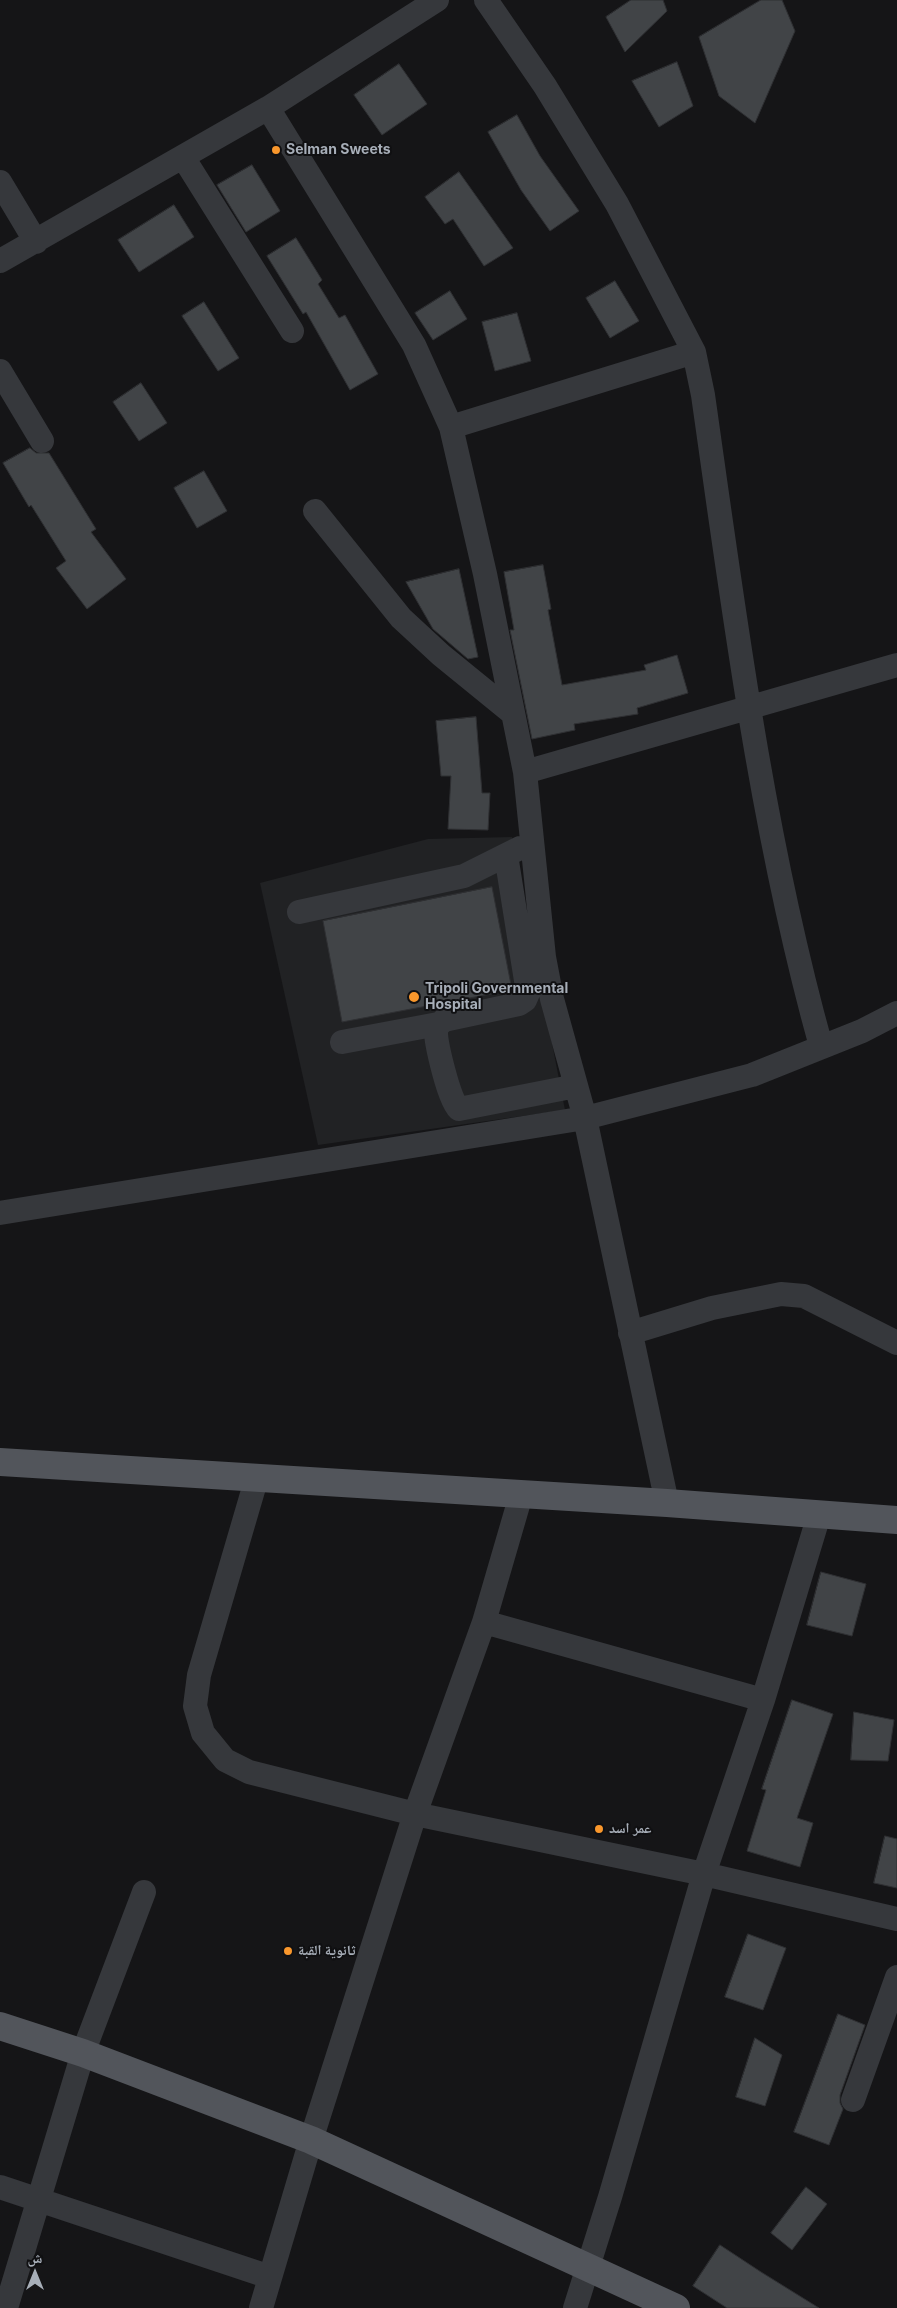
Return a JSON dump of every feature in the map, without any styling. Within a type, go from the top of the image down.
[{"type":"main road","points":[[0,1462],[667,1503],[897,1520]]},
{"type":"main road","points":[[0,2026],[83,2054],[311,2140],[676,2308]]},
{"type":"street","points":[[0,261],[268,108],[436,0]]},
{"type":"street","points":[[486,0],[546,86],[618,204],[694,352],[704,395],[750,708],[769,818],[801,968],[822,1046]]},
{"type":"street","points":[[268,108],[414,345],[451,427],[485,574],[524,772],[530,843],[544,957],[552,999],[585,1118],[667,1503]]},
{"type":"street","points":[[183,157],[292,331]]},
{"type":"street","points":[[0,182],[36,242]]},
{"type":"street","points":[[451,427],[694,352]]},
{"type":"street","points":[[0,371],[42,441]]},
{"type":"street","points":[[315,511],[401,618],[441,655],[511,712]]},
{"type":"street","points":[[524,772],[897,665]]},
{"type":"street","points":[[299,912],[464,876],[530,843]]},
{"type":"street","points":[[342,1042],[438,1024],[444,1020],[519,1004],[525,1000],[528,993],[506,855]]},
{"type":"street","points":[[0,1213],[585,1118],[752,1075],[862,1031],[897,1013]]},
{"type":"street","points":[[438,1024],[436,1029],[445,1076],[452,1100],[459,1109],[576,1086]]},
{"type":"street","points":[[630,1333],[712,1308],[781,1294],[804,1296],[897,1343]]},
{"type":"street","points":[[257,1477],[199,1675],[196,1706],[203,1733],[225,1760],[249,1772],[415,1814],[704,1874],[897,1919]]},
{"type":"street","points":[[261,2308],[311,2140],[415,1814],[484,1622],[521,1495]]},
{"type":"street","points":[[575,2308],[704,1874],[763,1700],[819,1514]]},
{"type":"street","points":[[484,1622],[763,1700]]},
{"type":"street","points":[[6,2308],[83,2054],[144,1892]]},
{"type":"street","points":[[853,2100],[897,1977]]},
{"type":"street","points":[[0,2187],[37,2201],[270,2277]]},
{"type":"shaded area","name":"Tripoli Governmental Hospital","points":[[512,837],[565,1110],[318,1145],[260,883],[428,839]]},
{"type":"building","points":[[631,0],[663,0],[667,11],[625,52],[606,17]]},
{"type":"building","points":[[761,0],[782,0],[795,31],[755,123],[719,96],[699,37]]},
{"type":"building","points":[[677,62],[693,106],[659,127],[632,81]]},
{"type":"building","points":[[399,64],[427,104],[382,135],[354,95]]},
{"type":"building","points":[[517,115],[540,156],[579,211],[550,231],[521,190],[488,132]]},
{"type":"building","points":[[252,165],[280,211],[246,232],[217,185]]},
{"type":"building","points":[[459,172],[513,248],[484,266],[453,219],[445,224],[425,197]]},
{"type":"building","points":[[174,205],[194,237],[139,272],[118,240]]},
{"type":"building","points":[[296,238],[322,280],[318,284],[339,318],[345,315],[378,374],[350,390],[306,312],[303,314],[267,256]]},
{"type":"building","points":[[615,281],[639,321],[610,338],[586,298]]},
{"type":"building","points":[[450,291],[467,319],[433,340],[415,313]]},
{"type":"building","points":[[204,302],[239,358],[218,371],[182,316]]},
{"type":"building","points":[[517,313],[531,361],[495,371],[482,322]]},
{"type":"building","points":[[141,383],[167,423],[139,441],[113,402]]},
{"type":"building","points":[[30,448],[36,453],[49,453],[96,529],[91,532],[126,579],[87,609],[56,568],[66,561],[31,505],[29,507],[3,463]]},
{"type":"building","points":[[204,471],[227,511],[197,528],[174,488]]},
{"type":"building","points":[[543,565],[551,609],[548,610],[562,685],[646,670],[644,665],[677,655],[688,693],[637,708],[638,714],[574,724],[575,730],[532,739],[510,630],[514,630],[504,572]]},
{"type":"building","points":[[459,569],[478,657],[468,659],[433,629],[406,582]]},
{"type":"building","points":[[476,717],[482,793],[490,793],[488,830],[448,829],[451,776],[441,776],[436,721]]},
{"type":"building","name":"Tripoli Governmental Hospital","points":[[492,887],[512,990],[342,1022],[323,921]]},
{"type":"building","points":[[821,1572],[866,1584],[852,1636],[807,1625]]},
{"type":"building","points":[[792,1700],[833,1714],[797,1818],[813,1823],[800,1867],[747,1851],[766,1790],[762,1789]]},
{"type":"building","points":[[854,1712],[894,1720],[888,1761],[851,1760]]},
{"type":"building","points":[[885,1836],[897,1839],[897,1888],[874,1883]]},
{"type":"building","points":[[748,1934],[786,1948],[763,2010],[725,1997]]},
{"type":"building","points":[[838,2014],[865,2025],[840,2095],[840,2103],[843,2109],[829,2145],[794,2132]]},
{"type":"building","points":[[755,2038],[782,2055],[765,2106],[736,2097]]},
{"type":"building","points":[[806,2187],[827,2204],[792,2250],[771,2233]]},
{"type":"building","points":[[720,2245],[819,2308],[727,2308],[693,2286]]},
{"type":"place","name":"Selman Sweets","points":[[276,150]]},
{"type":"place","name":"Tripoli Governmental Hospital","points":[[414,997]]},
{"type":"place","name":"عمر اسد","points":[[599,1829]]},
{"type":"place","name":"ثانوية القبة","points":[[288,1951]]}]
